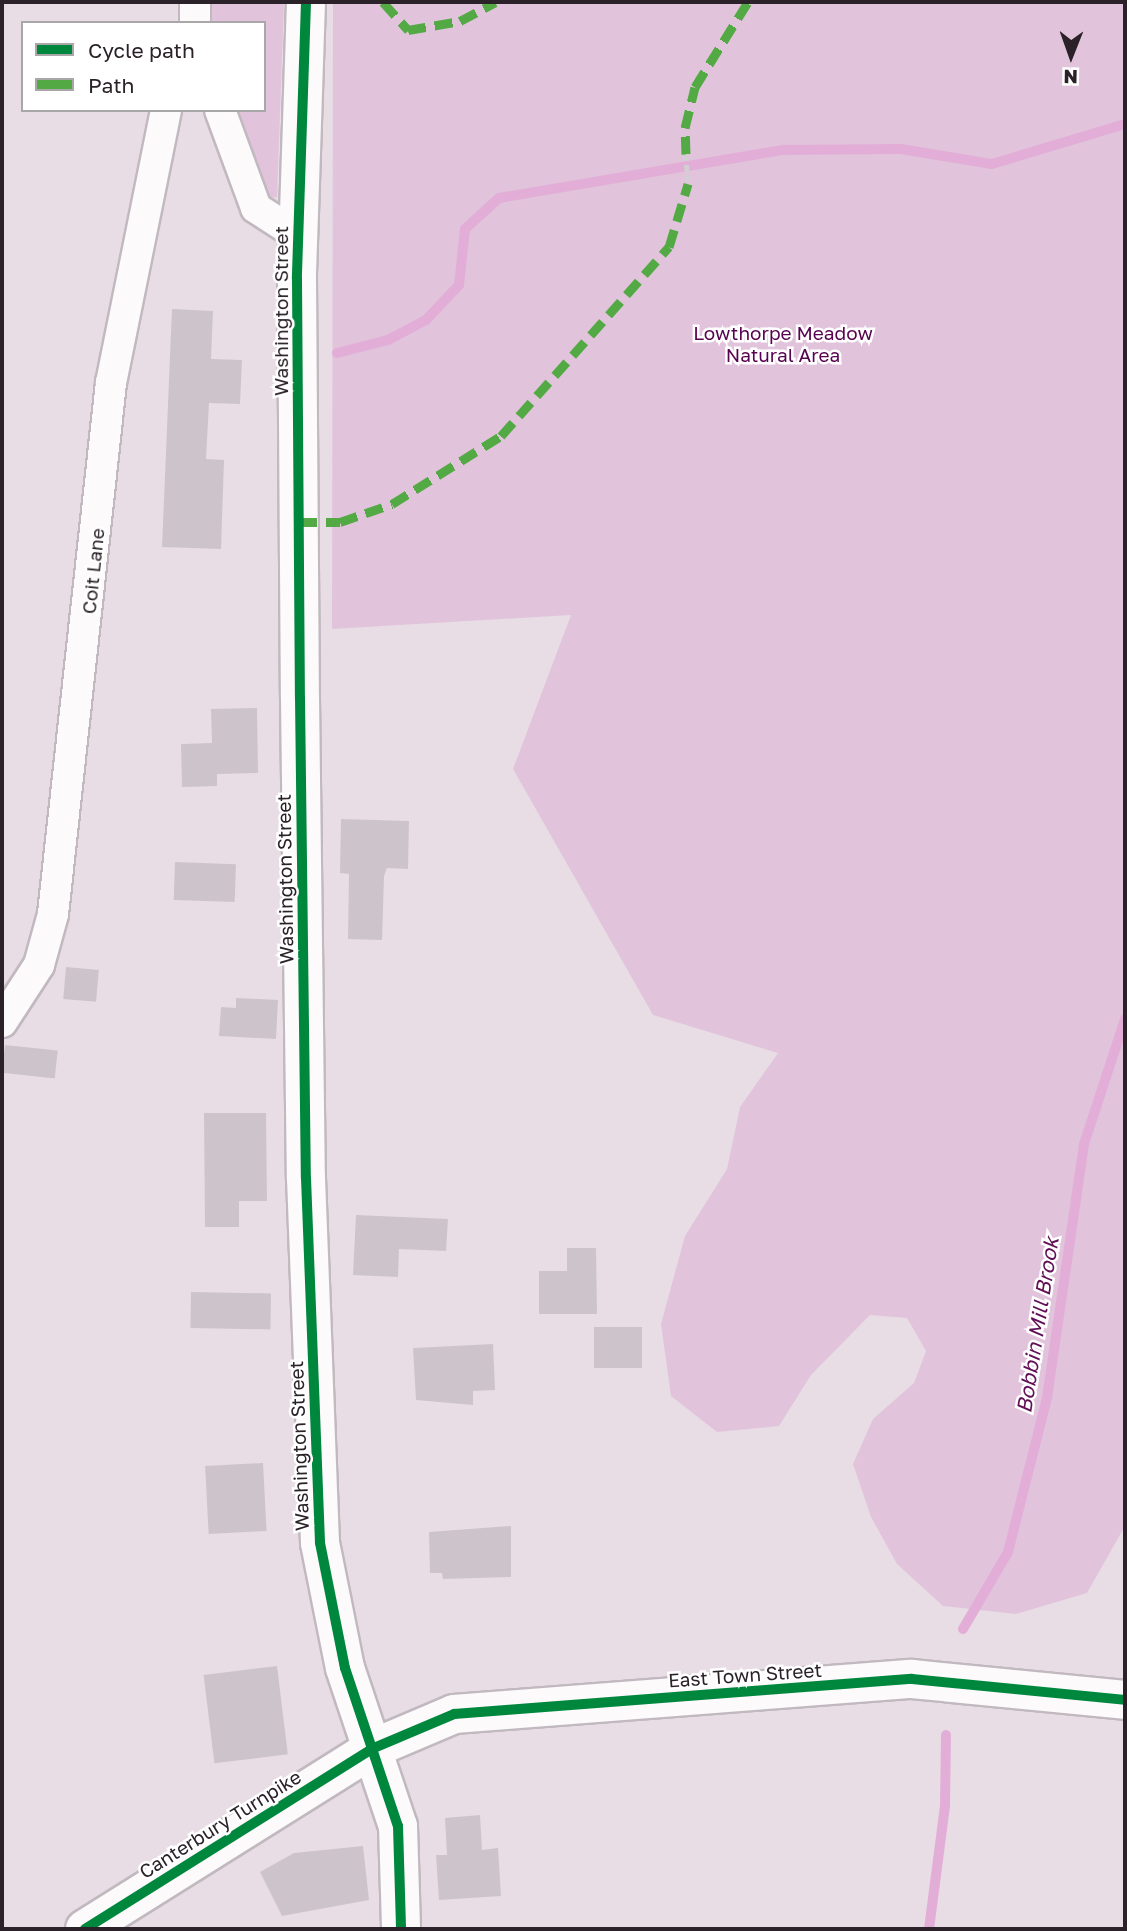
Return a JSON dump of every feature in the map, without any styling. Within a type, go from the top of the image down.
[{"type":"street","points":[[194,2],[195,21]]},
{"type":"street","name":"Washington Street","points":[[306,2],[298,235],[306,1178],[320,1543],[345,1668],[398,1826],[401,1929]]},
{"type":"street","name":"Coit Lane","points":[[2,1022],[39,965],[53,914],[111,383],[166,112]]},
{"type":"street","points":[[221,112],[256,208],[298,235]]},
{"type":"street","name":"East Town Street","points":[[374,1748],[454,1714],[912,1679],[1125,1700]]},
{"type":"street","name":"Canterbury Turnpike","points":[[85,1929],[374,1748]]},
{"type":"path","points":[[687,154],[688,184]]},
{"type":"green space","points":[[209,2],[284,2],[277,197],[266,198],[235,112],[266,112],[266,21],[212,21]]},
{"type":"green space","name":"Lowthorpe Meadow Natural Area","points":[[333,2],[1125,2],[1125,1526],[1087,1593],[1016,1614],[943,1606],[897,1564],[871,1517],[853,1464],[873,1419],[914,1383],[926,1351],[907,1318],[870,1315],[811,1375],[779,1426],[717,1432],[671,1396],[661,1324],[685,1236],[727,1169],[740,1107],[778,1053],[653,1015],[513,769],[571,615],[332,629]]},
{"type":"building","points":[[172,309],[213,311],[211,359],[242,360],[240,404],[209,403],[206,459],[224,460],[221,549],[162,547]]},
{"type":"building","points":[[257,708],[258,773],[217,774],[217,786],[182,787],[181,744],[212,743],[211,709]]},
{"type":"building","points":[[341,819],[409,821],[408,869],[387,868],[384,876],[382,940],[348,939],[349,874],[340,873]]},
{"type":"building","points":[[175,862],[236,864],[235,902],[174,900]]},
{"type":"building","points":[[66,967],[99,970],[96,1002],[63,999]]},
{"type":"building","points":[[236,998],[278,1000],[276,1039],[219,1036],[221,1007],[236,1008]]},
{"type":"building","points":[[5,1045],[58,1051],[55,1078],[2,1073]]},
{"type":"building","points":[[204,1113],[266,1113],[267,1201],[239,1201],[239,1227],[205,1227]]},
{"type":"building","points":[[356,1215],[448,1219],[446,1251],[399,1249],[398,1277],[353,1275]]},
{"type":"building","points":[[567,1248],[596,1248],[597,1314],[539,1314],[539,1271],[567,1271]]},
{"type":"building","points":[[191,1292],[271,1293],[270,1329],[190,1328]]},
{"type":"building","points":[[594,1327],[642,1327],[642,1368],[594,1368]]},
{"type":"building","points":[[493,1344],[495,1390],[473,1391],[473,1405],[416,1400],[413,1348]]},
{"type":"building","points":[[263,1463],[267,1531],[209,1534],[205,1466]]},
{"type":"building","points":[[511,1526],[511,1577],[443,1579],[442,1573],[430,1573],[429,1532]]},
{"type":"building","points":[[277,1666],[288,1754],[214,1763],[204,1675]]},
{"type":"building","points":[[480,1815],[482,1850],[498,1848],[501,1896],[439,1900],[436,1855],[447,1855],[445,1818]]},
{"type":"building","points":[[363,1846],[369,1900],[282,1916],[260,1872],[294,1853]]},
{"type":"waterway","points":[[337,353],[388,340],[426,320],[459,285],[465,229],[499,198],[784,150],[901,149],[992,164],[1125,124]]},
{"type":"waterway","name":"Bobbin Mill Brook","points":[[963,1629],[1008,1552],[1047,1398],[1084,1144],[1125,1019]]},
{"type":"waterway","name":"Bobbin Mill Brook","points":[[929,1929],[945,1806],[946,1735]]},
{"type":"marked path","points":[[383,2],[408,30],[460,21],[495,2]]},
{"type":"marked path","points":[[686,154],[685,128],[695,87],[748,2]]},
{"type":"marked path","points":[[299,522],[340,522],[392,504],[501,436],[669,247],[688,184]]},
{"type":"cycle path","points":[[306,2],[297,279],[300,698],[306,1178],[320,1543],[345,1668],[398,1826],[401,1929]]},
{"type":"cycle path","points":[[85,1929],[374,1748],[454,1714],[912,1679],[1125,1700]]}]
